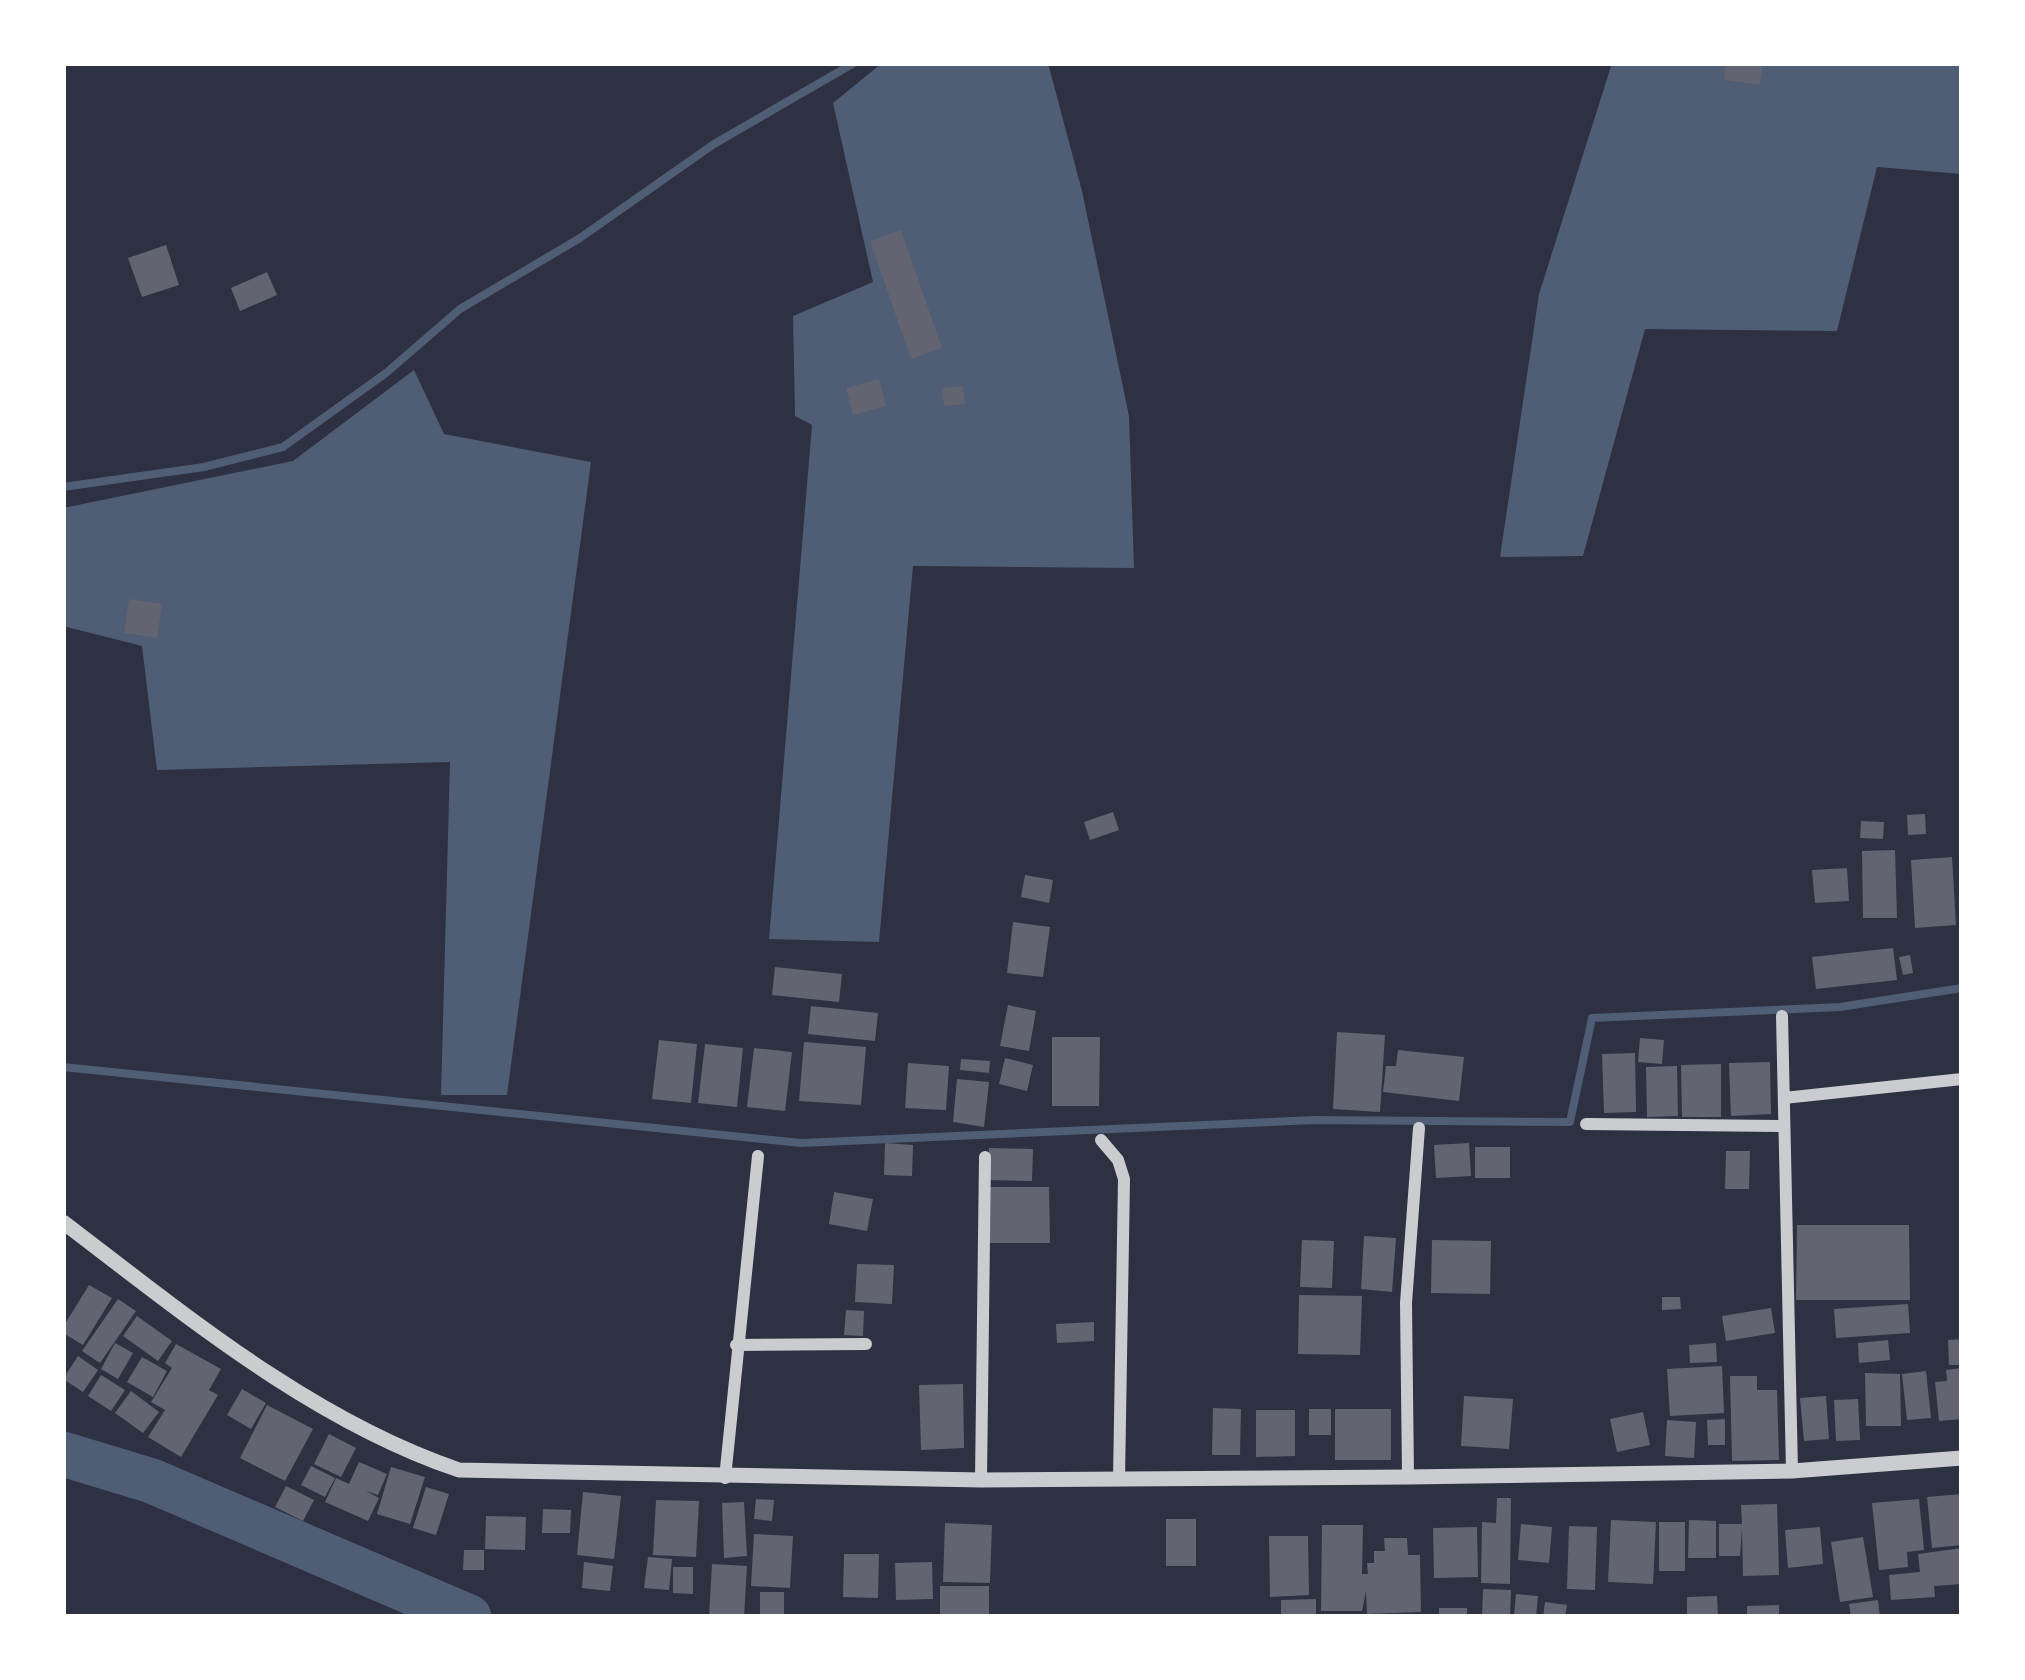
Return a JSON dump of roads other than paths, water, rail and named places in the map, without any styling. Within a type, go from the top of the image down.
[{"type":"street","points":[[1782,1016],[1792,1471]]},
{"type":"street","points":[[1784,1098],[1962,1079]]},
{"type":"street","points":[[1586,1124],[1782,1126]]},
{"type":"street","points":[[1408,1477],[1406,1303],[1419,1128]]},
{"type":"street","points":[[1101,1140],[1118,1160],[1124,1179],[1120,1479]]},
{"type":"street","points":[[725,1478],[758,1156]]},
{"type":"street","points":[[981,1480],[985,1157]]},
{"type":"street","points":[[63,1222],[190,1319],[410,1454],[459,1470],[500,1475],[981,1480],[1408,1477],[1792,1471],[1962,1458]]},
{"type":"street","points":[[736,1345],[866,1344]]},
{"type":"water","points":[[882,63],[1048,63],[1082,191],[1129,416],[1134,568],[913,566],[879,942],[769,939],[812,425],[795,416],[793,316],[873,282],[833,103]]},
{"type":"water","points":[[1612,63],[1962,63],[1962,174],[1877,167],[1837,331],[1645,329],[1583,556],[1500,557],[1539,294]]},
{"type":"water","points":[[414,370],[444,434],[591,462],[507,1095],[441,1095],[450,762],[157,770],[142,646],[63,626],[63,508],[293,461]]},
{"type":"waterway","points":[[63,487],[204,467],[283,447],[386,373],[460,309],[580,238],[714,144],[854,63]]},
{"type":"waterway","points":[[63,1067],[801,1143],[1314,1120],[1570,1122],[1592,1018],[1840,1007],[1962,988]]},
{"type":"waterway","points":[[63,1454],[152,1481],[469,1617]]}]
